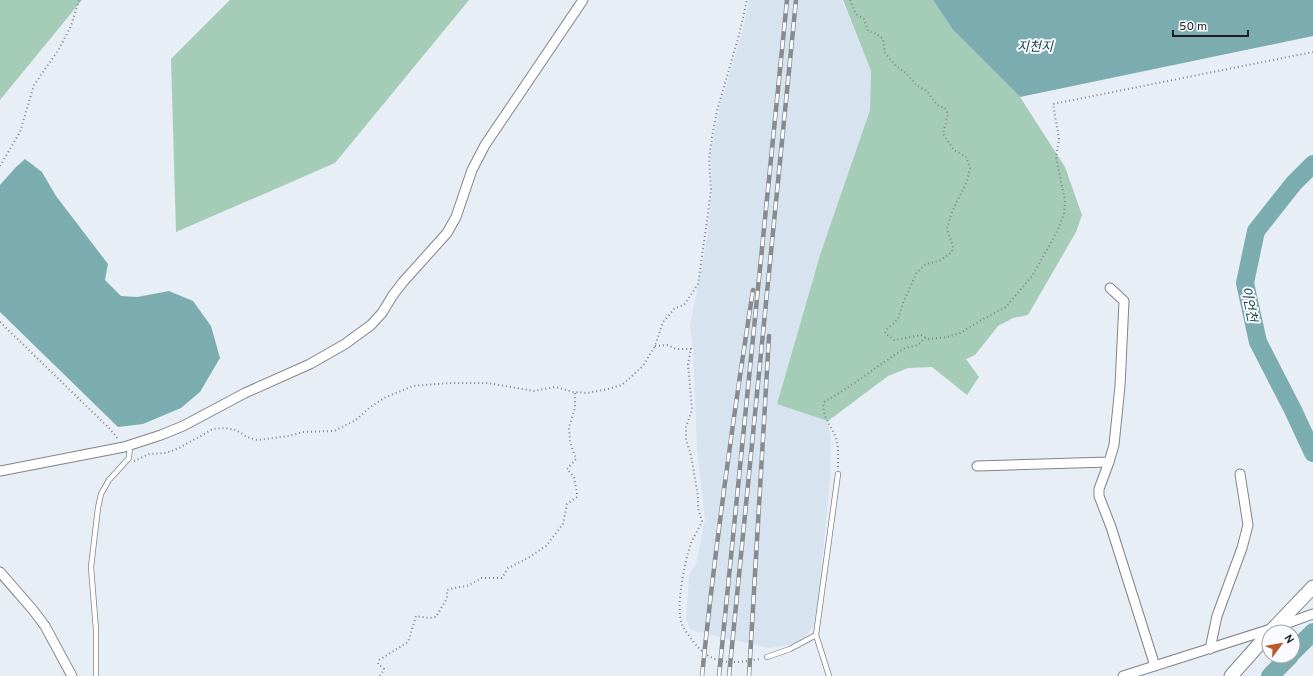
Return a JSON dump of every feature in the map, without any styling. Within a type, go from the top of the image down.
[{"type":"main road","points":[[1277,624],[1313,586]]},
{"type":"main road","points":[[1231,676],[1261,642]]},
{"type":"street","points":[[0,471],[127,446],[161,435],[183,426],[245,393],[310,364],[345,344],[371,325],[382,313],[392,295],[447,233],[456,217],[472,170],[485,145],[582,0]]},
{"type":"street","points":[[1110,288],[1124,301],[1120,386],[1114,445],[1099,489],[1099,496],[1111,527],[1155,666]]},
{"type":"street","points":[[977,466],[1109,462]]},
{"type":"street","points":[[1210,649],[1217,616],[1242,548],[1248,525],[1245,498],[1240,474]]},
{"type":"street","points":[[0,572],[34,610],[45,626],[72,676]]},
{"type":"street","points":[[1288,624],[1313,614]]},
{"type":"street","points":[[1122,676],[1261,634]]},
{"type":"lane","points":[[96,676],[96,630],[91,567],[98,508],[101,494],[109,480],[129,458],[127,446]]},
{"type":"lane","points":[[829,676],[816,635],[838,474]]},
{"type":"lane","points":[[767,657],[790,650],[816,635]]},
{"type":"path","points":[[0,166],[20,132],[34,85],[59,49],[71,26],[79,0]]},
{"type":"path","points":[[122,465],[149,454],[166,452],[179,448],[213,429],[225,428],[236,430],[247,437],[258,440],[289,436],[303,432],[334,431],[356,420],[369,408],[384,398],[413,386],[450,383],[488,383],[534,391],[555,387],[575,392],[587,393],[622,385],[643,366],[655,346],[663,322],[674,308],[684,305],[698,284],[710,196],[709,160],[712,138],[717,111],[739,35],[747,0]]},
{"type":"path","points":[[850,0],[856,14],[864,19],[868,31],[877,34],[883,39],[885,53],[895,65],[906,73],[916,85],[927,91],[937,105],[945,108],[948,114],[943,134],[954,150],[966,157],[970,168],[967,181],[952,212],[947,229],[953,246],[952,252],[939,261],[926,264],[917,272],[898,319],[887,329],[885,333],[894,340],[921,335],[929,339],[947,337],[960,333],[984,318],[998,313],[1006,307],[1032,276],[1056,234],[1064,214],[1065,201],[1056,157],[1059,139],[1053,104],[1313,52]]},
{"type":"path","points":[[0,322],[127,446]]},
{"type":"path","points":[[838,474],[838,445],[836,437],[822,410],[824,402],[842,392],[903,349],[918,345],[926,337]]},
{"type":"path","points":[[655,346],[666,345],[676,349],[690,348],[688,364],[692,410],[686,427],[686,440],[691,455],[698,496],[698,508],[702,521],[691,544],[681,586],[679,609],[682,625],[700,651],[713,659],[738,663],[767,657]]},
{"type":"path","points":[[380,676],[384,669],[378,664],[379,660],[408,642],[416,616],[429,618],[436,617],[447,598],[448,590],[467,586],[482,578],[502,578],[508,568],[546,546],[563,524],[567,504],[576,496],[577,493],[574,477],[567,469],[576,459],[570,442],[569,428],[575,408],[575,392]]},
{"type":"shaded area","points":[[749,0],[842,0],[871,71],[870,110],[820,255],[777,403],[828,421],[831,439],[830,481],[817,611],[813,627],[802,640],[789,645],[768,648],[698,632],[690,629],[686,619],[689,575],[696,564],[705,519],[697,450],[693,351],[690,325],[707,238],[712,187],[710,154],[720,106],[742,33]]},
{"type":"green space","points":[[0,0],[82,0],[0,100]]},
{"type":"green space","points":[[230,0],[469,0],[335,163],[176,232],[171,59]]},
{"type":"green space","points":[[843,0],[933,0],[953,30],[1020,97],[1065,167],[1082,215],[1076,232],[1028,315],[1013,318],[998,326],[975,355],[966,359],[979,377],[967,395],[932,367],[908,368],[888,376],[828,421],[777,404],[820,255],[870,110],[871,71]]},
{"type":"water","name":"지천지","points":[[933,0],[1313,0],[1313,36],[1020,97],[953,30]]},
{"type":"water","points":[[25,159],[42,172],[56,196],[108,264],[105,280],[121,296],[137,297],[169,291],[193,301],[211,326],[220,358],[200,392],[181,408],[143,424],[118,427],[0,312],[0,185]]},
{"type":"waterway","name":"이언천","points":[[1313,164],[1294,183],[1256,231],[1245,283],[1258,342],[1313,453]]},
{"type":"waterway","name":"이언천","points":[[1301,644],[1313,632]]},
{"type":"waterway","name":"이언천","points":[[1270,676],[1282,664]]},
{"type":"railway","points":[[719,676],[787,0]]},
{"type":"railway","points":[[729,676],[796,0]]},
{"type":"railway","points":[[702,676],[725,483],[753,290]]},
{"type":"railway","points":[[749,676],[769,336]]}]
